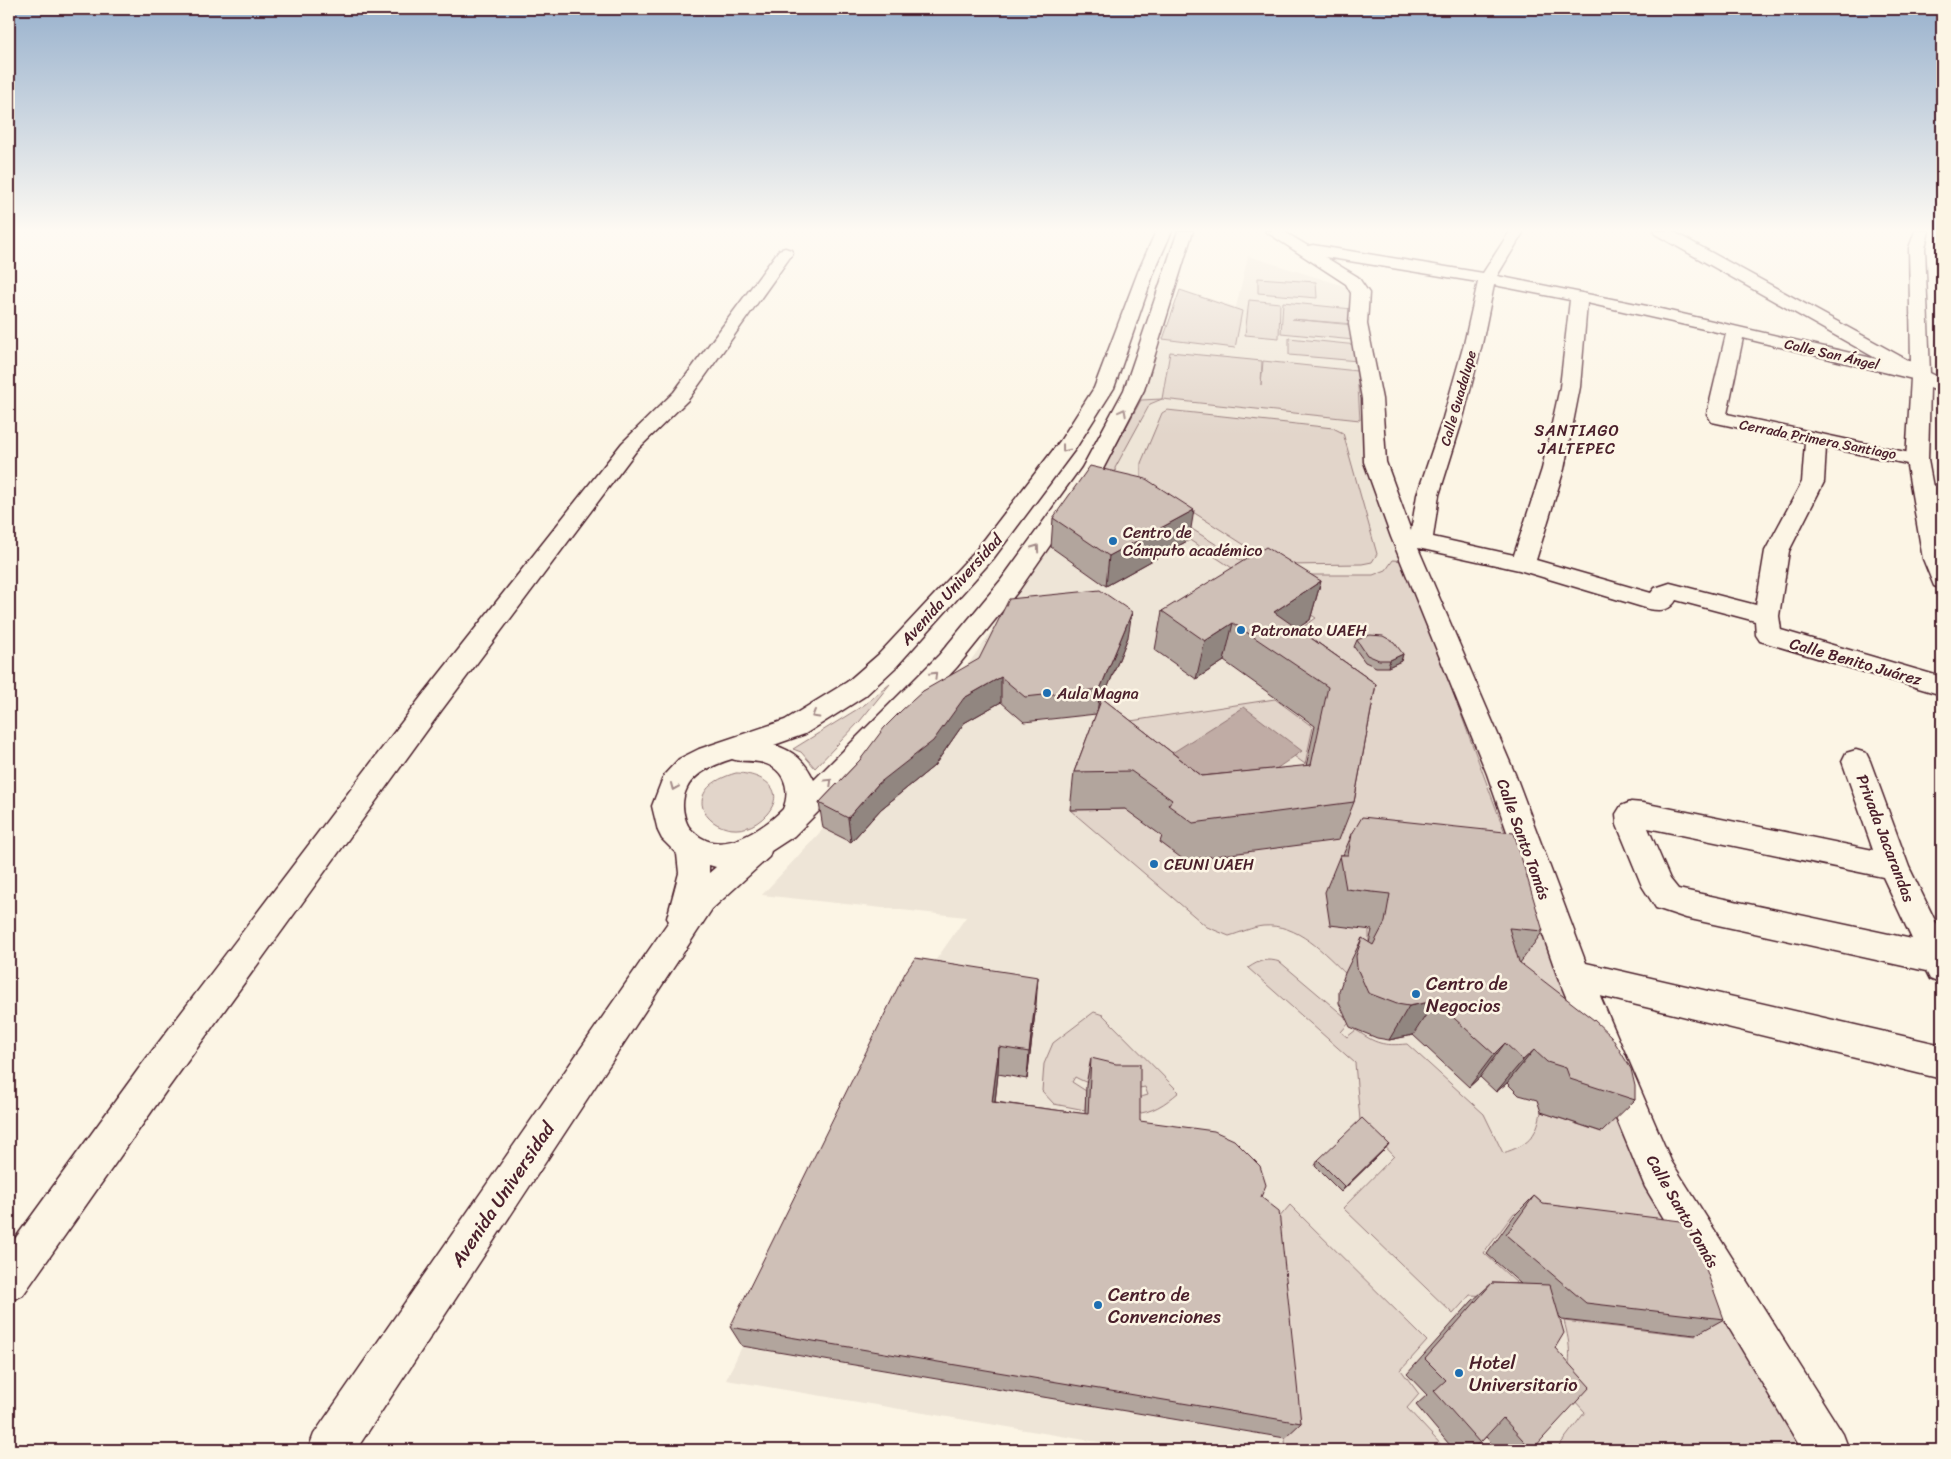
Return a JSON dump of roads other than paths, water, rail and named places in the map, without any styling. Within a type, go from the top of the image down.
[{"type":"street","points":[[9,1282],[153,1079],[431,704],[629,447],[681,396],[751,299]]},
{"type":"street","name":"Avenida Universidad","points":[[769,839],[743,851],[718,855],[692,849],[673,831],[668,806],[674,783],[689,767],[709,756],[795,727],[856,689],[887,661],[986,554],[1069,444],[1104,388],[1136,299]]},
{"type":"street","name":"Avenida Universidad","points":[[330,1450],[701,900],[864,749],[948,661],[1010,585],[1092,469],[1134,390],[1164,299]]},
{"type":"street","name":"Calle Santo Tomás","points":[[1360,299],[1358,324],[1372,400],[1375,462],[1411,540],[1501,774],[1574,976],[1658,1174],[1827,1450]]},
{"type":"street","name":"Calle Guadalupe","points":[[1411,540],[1453,418],[1483,299]]},
{"type":"street","points":[[1411,540],[1523,564],[1552,469],[1570,386],[1579,299]]},
{"type":"street","name":"Calle San Ángel","points":[[1589,299],[1736,331],[1921,375]]},
{"type":"street","points":[[1785,299],[1942,387]]},
{"type":"street","points":[[1919,299],[1921,375],[1917,460],[1933,492],[1940,567]]},
{"type":"street","name":"Cerrada Primera Santiago","points":[[1736,331],[1717,414],[1719,418],[1917,460]]},
{"type":"street","points":[[1768,625],[1777,551],[1813,482],[1816,438]]},
{"type":"street","name":"Calle Benito Juárez","points":[[1523,564],[1649,602],[1659,603],[1665,599],[1664,594],[1670,591],[1768,625],[1788,642],[1942,686]]},
{"type":"street","points":[[726,751],[749,749],[770,754],[789,763],[799,776],[802,796],[796,814]]},
{"type":"street","name":"Privada Jacarandas","points":[[1856,761],[1894,867],[1940,964]]},
{"type":"street","points":[[1894,867],[1643,814],[1631,814],[1632,825],[1658,886],[1667,898],[1686,906],[1940,964]]},
{"type":"street","name":"Avenida Universidad","points":[[675,937],[686,908],[694,873],[692,849]]},
{"type":"street","points":[[1574,976],[1942,1062]]},
{"type":"place","name":"Centro de Cómputo académico","points":[[1113,541]]},
{"type":"place","name":"Patronato UAEH","points":[[1241,630]]},
{"type":"place","name":"Aula Magna","points":[[1047,693]]},
{"type":"place","name":"CEUNI UAEH","points":[[1154,864]]},
{"type":"place","name":"Centro de Negocios","points":[[1416,994]]},
{"type":"place","name":"Centro de Convenciones","points":[[1098,1305]]},
{"type":"place","name":"Hotel Universitario","points":[[1459,1373]]},
{"type":"district","name":"SANTIAGO JALTEPEC","points":[[1577,439]]}]
